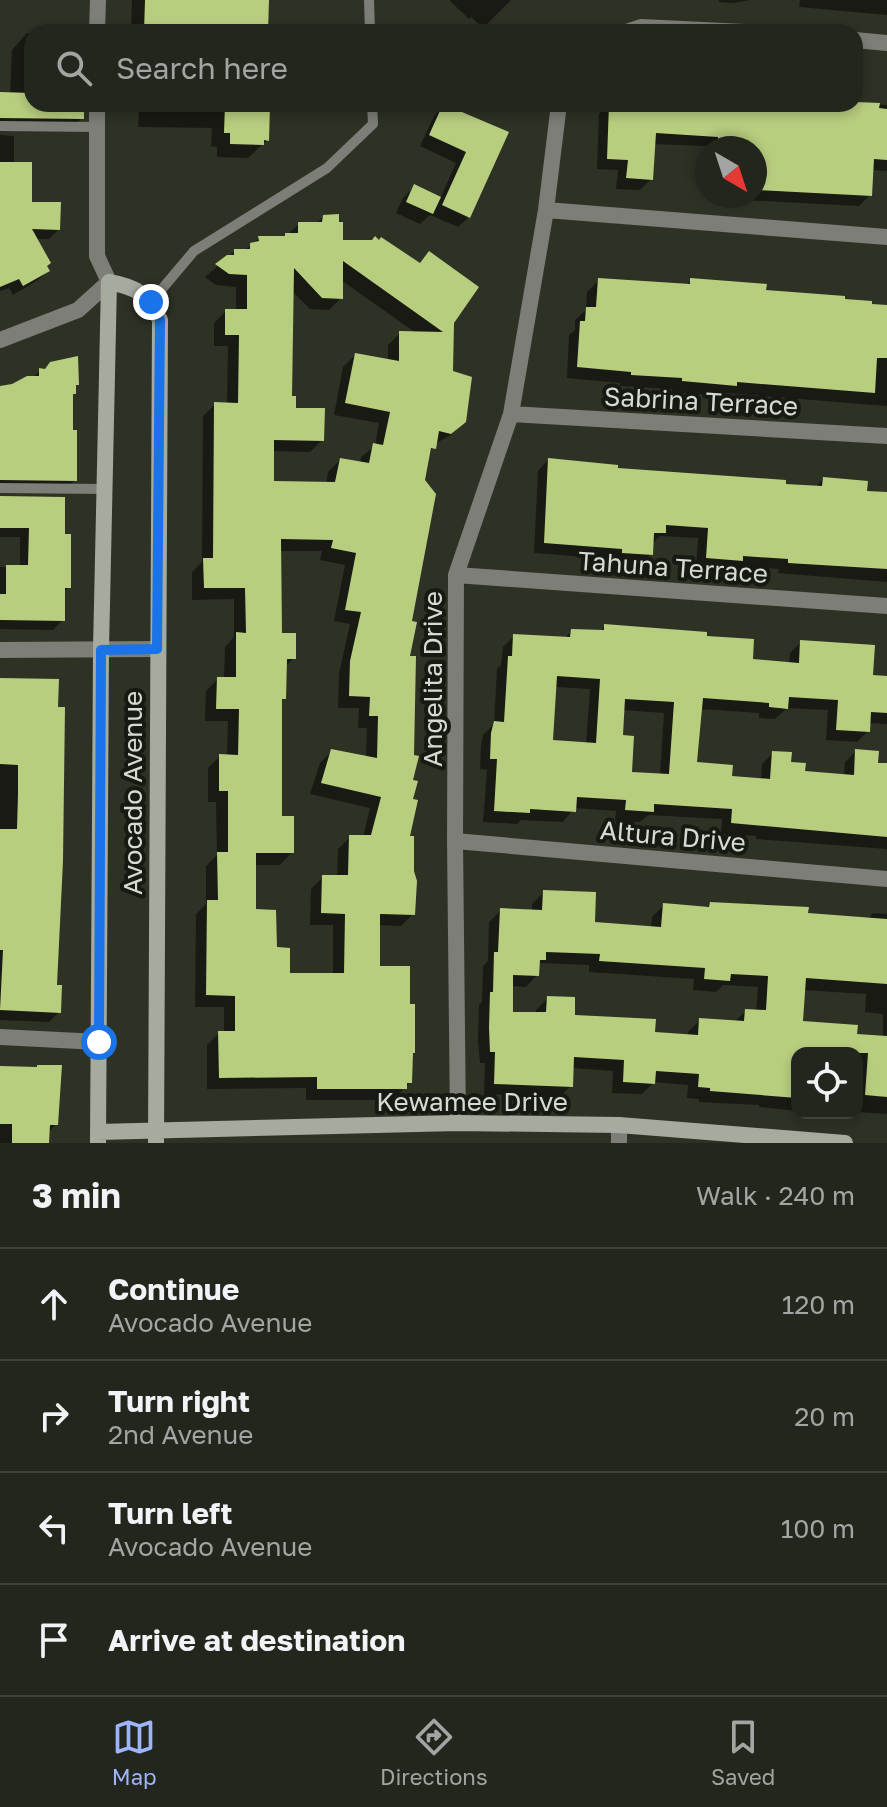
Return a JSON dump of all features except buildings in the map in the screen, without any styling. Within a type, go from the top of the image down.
[{"type":"street","points":[[97,24],[98,0]]},
{"type":"street","points":[[863,41],[887,43]]},
{"type":"street","name":"Avocado Avenue","points":[[97,112],[97,256],[109,282],[101,650],[98,1138]]},
{"type":"street","name":"Angelita Drive","points":[[458,1123],[456,575],[511,414],[546,210],[558,112]]},
{"type":"street","points":[[546,210],[887,237]]},
{"type":"street","points":[[0,340],[78,310],[109,282],[130,286],[151,302]]},
{"type":"street","name":"Avocado Avenue","points":[[151,302],[160,320],[156,1138]]},
{"type":"street","name":"Sabrina Terrace","points":[[511,414],[887,436]]},
{"type":"street","name":"Tahuna Terrace","points":[[456,575],[887,606]]},
{"type":"street","points":[[0,650],[157,649]]},
{"type":"street","name":"Altura Drive","points":[[455,841],[887,879]]},
{"type":"street","points":[[0,1037],[99,1042]]},
{"type":"street","name":"Kewamee Drive","points":[[98,1138],[156,1138],[458,1123],[619,1125],[845,1143]]},
{"type":"street","points":[[619,1125],[619,1143]]},
{"type":"lane","points":[[369,0],[370,24]]},
{"type":"lane","points":[[151,302],[194,251],[327,168],[373,124],[372,112]]},
{"type":"lane","points":[[0,126],[97,127]]},
{"type":"lane","points":[[0,488],[104,489]]},
{"type":"route","points":[[99,1042],[101,650],[157,649],[160,320],[151,302]]}]
